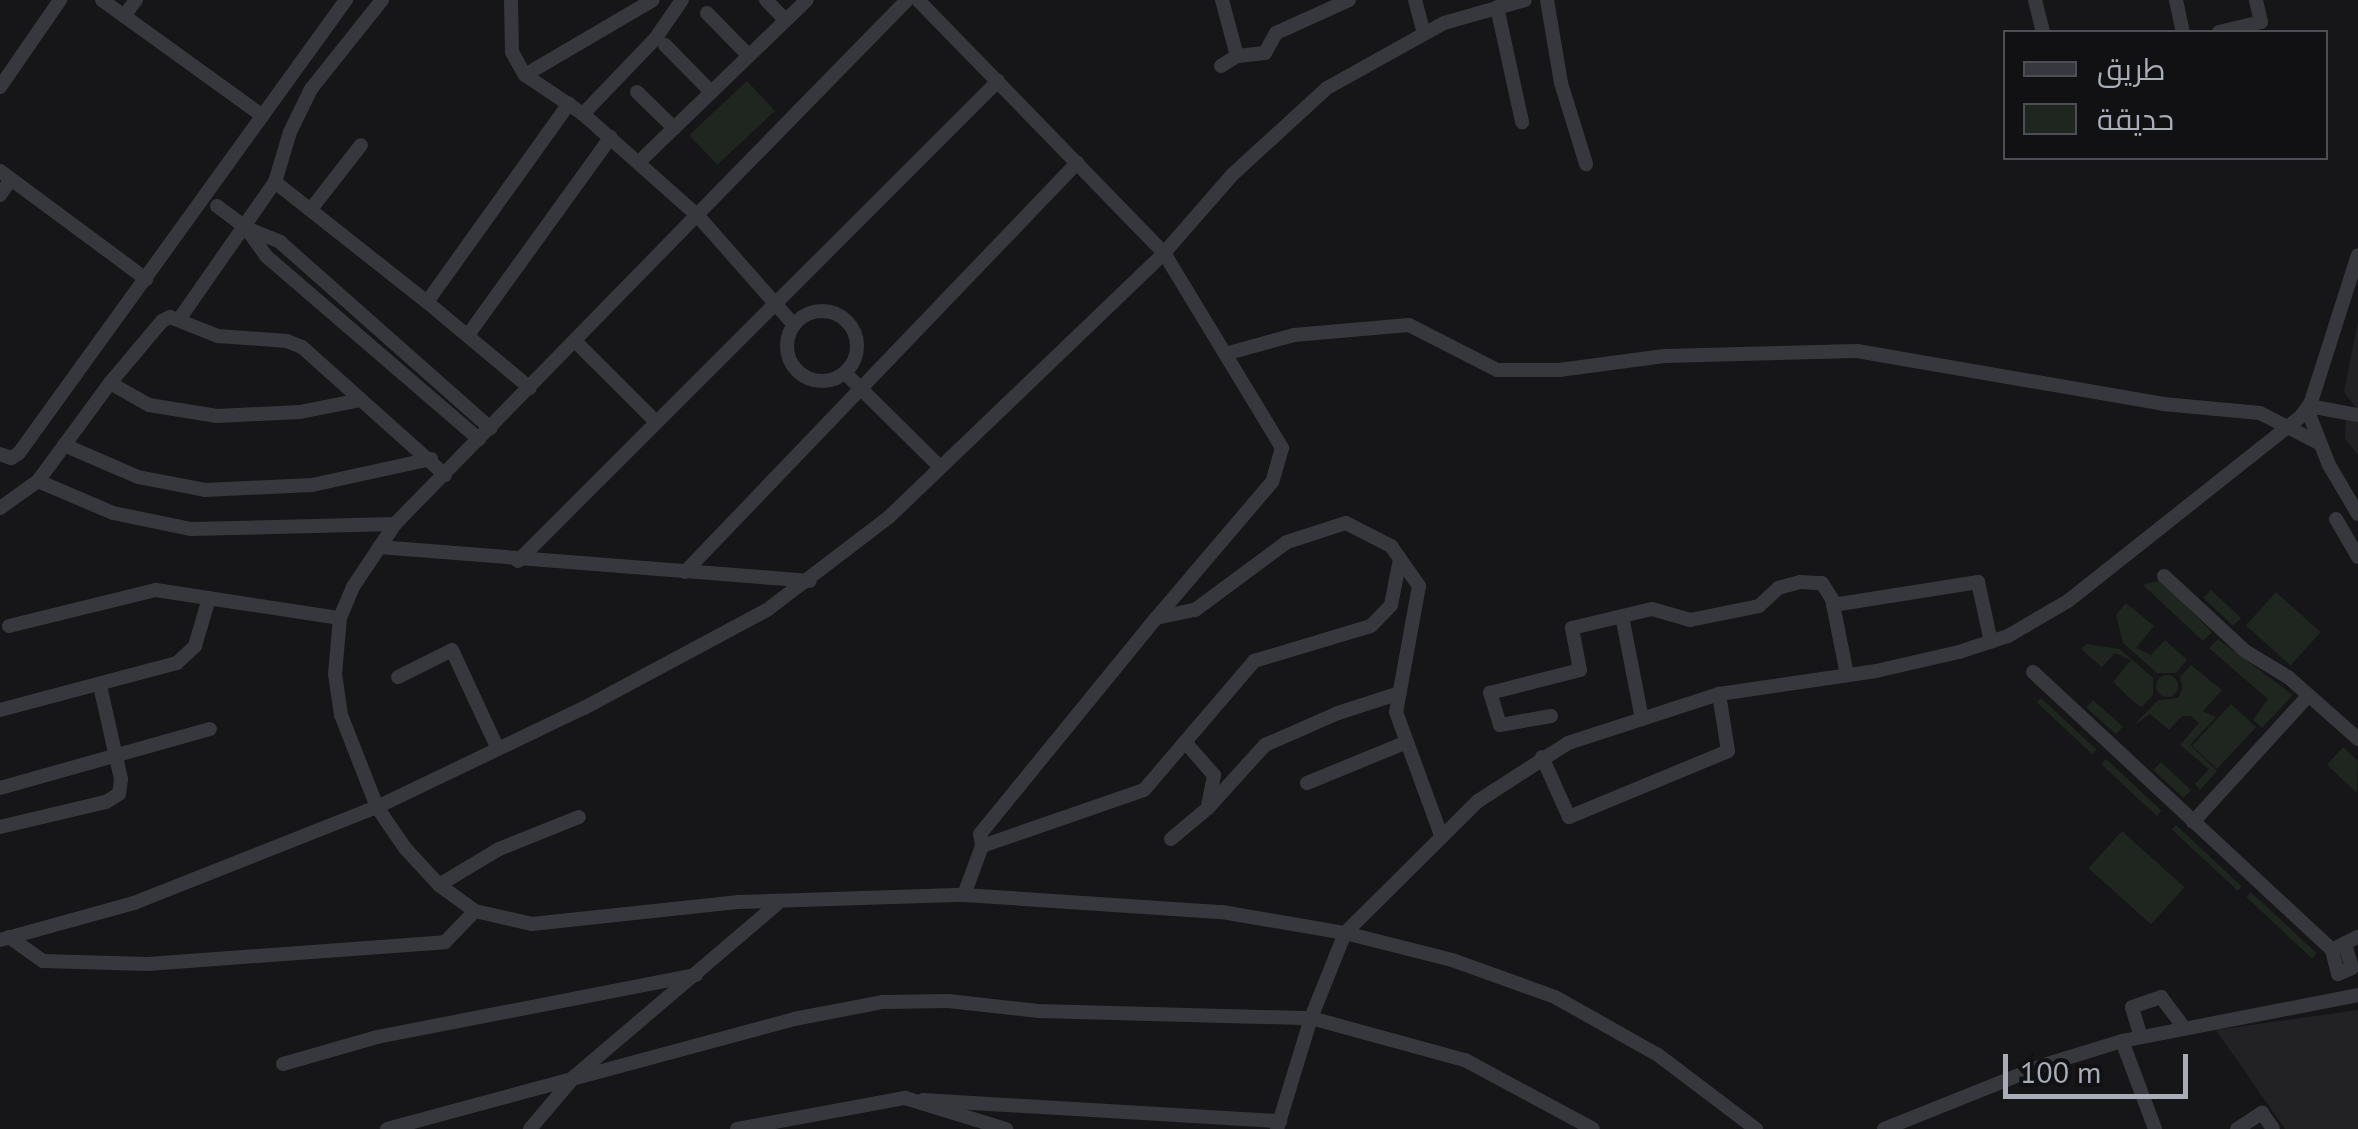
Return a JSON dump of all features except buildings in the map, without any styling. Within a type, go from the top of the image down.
[{"type":"street","points":[[0,87],[60,0]]},
{"type":"street","points":[[102,0],[264,116]]},
{"type":"street","points":[[124,16],[136,0]]},
{"type":"street","points":[[0,454],[11,458],[19,453],[146,279],[210,201],[346,0]]},
{"type":"street","points":[[180,318],[275,182],[298,109],[382,0]]},
{"type":"street","points":[[510,0],[512,52],[525,75],[584,114],[640,162],[698,216],[794,325]]},
{"type":"street","points":[[525,75],[653,0]]},
{"type":"street","points":[[584,114],[655,38],[682,0]]},
{"type":"street","points":[[766,0],[785,20]]},
{"type":"street","points":[[640,162],[806,0]]},
{"type":"street","points":[[907,0],[395,524],[378,547],[340,618],[336,694],[377,807],[405,848],[440,885],[475,911],[532,924],[737,902],[777,904],[964,895],[1222,912],[1346,933],[1452,960],[1555,997],[1658,1055],[1754,1129]]},
{"type":"street","points":[[918,0],[1164,253],[1282,448],[1272,482],[980,834],[982,846],[964,895]]},
{"type":"street","points":[[1222,0],[1237,56]]},
{"type":"street","points":[[1221,66],[1237,56],[1265,54],[1276,33],[1349,0]]},
{"type":"street","points":[[1415,0],[1424,33]]},
{"type":"street","points":[[4,938],[134,903],[377,807],[700,646],[810,580],[889,517],[1164,253],[1232,175],[1327,88],[1424,33],[1525,0]]},
{"type":"street","points":[[1547,0],[1561,83],[1586,164]]},
{"type":"street","points":[[2035,0],[2042,30]]},
{"type":"street","points":[[2176,0],[2184,30]]},
{"type":"street","points":[[2227,30],[2261,22],[2256,0]]},
{"type":"street","points":[[1498,7],[1522,122]]},
{"type":"street","points":[[707,12],[749,56]]},
{"type":"street","points":[[665,45],[711,92]]},
{"type":"street","points":[[518,561],[998,81]]},
{"type":"street","points":[[637,92],[674,128]]},
{"type":"street","points":[[427,302],[569,104]]},
{"type":"street","points":[[468,335],[611,137]]},
{"type":"street","points":[[312,208],[360,144]]},
{"type":"street","points":[[685,572],[1077,163]]},
{"type":"street","points":[[0,196],[6,175],[146,279]]},
{"type":"street","points":[[275,182],[312,208],[530,388]]},
{"type":"street","points":[[210,201],[246,228],[280,242],[485,433]]},
{"type":"street","points":[[737,1129],[904,1098],[1278,1125],[1311,1018],[1346,933],[1478,801],[1542,757],[1642,719],[1719,694],[1847,675],[1991,642],[2068,601],[2287,430],[2308,407],[2358,255]]},
{"type":"street","points":[[813,312],[836,314],[846,320],[854,330],[857,353],[845,373],[824,381],[813,380],[794,368],[787,347],[794,325],[813,312]]},
{"type":"street","points":[[3,500],[38,481],[110,383],[162,321],[180,318],[218,336],[295,343],[445,474]]},
{"type":"street","points":[[1225,354],[1294,335],[1409,325],[1497,370],[1559,370],[1664,356],[1857,351],[2163,404],[2260,414],[2320,443]]},
{"type":"street","points":[[576,341],[656,422]]},
{"type":"street","points":[[845,373],[939,466]]},
{"type":"street","points":[[110,383],[149,405],[218,416],[300,412],[360,400]]},
{"type":"street","points":[[2308,407],[2358,414]]},
{"type":"street","points":[[2308,407],[2320,443],[2358,514]]},
{"type":"street","points":[[64,445],[138,477],[206,490],[312,485],[430,459]]},
{"type":"street","points":[[38,481],[113,513],[176,527],[260,530],[395,524]]},
{"type":"street","points":[[2336,519],[2358,557]]},
{"type":"street","points":[[1156,618],[1195,610],[1287,542],[1346,523],[1390,546],[1419,586],[1396,712],[1441,835]]},
{"type":"street","points":[[378,547],[518,561],[810,580]]},
{"type":"street","points":[[982,846],[1144,790],[1254,662],[1371,626],[1391,605],[1400,559]]},
{"type":"street","points":[[2164,576],[2245,651],[2288,677],[2358,739]]},
{"type":"street","points":[[1551,716],[1500,725],[1490,693],[1580,670],[1572,628],[1652,610],[1690,620],[1759,606],[1778,588],[1800,582],[1822,583],[1833,605],[1847,675]]},
{"type":"street","points":[[1833,605],[1978,582],[1991,642]]},
{"type":"street","points":[[9,626],[148,591],[340,618]]},
{"type":"street","points":[[0,710],[166,667],[187,656],[199,635],[209,598]]},
{"type":"street","points":[[1622,616],[1642,719]]},
{"type":"street","points":[[398,676],[452,650],[498,749]]},
{"type":"street","points":[[2033,672],[2194,822],[2345,943]]},
{"type":"street","points":[[0,827],[116,798],[122,784],[100,686]]},
{"type":"street","points":[[1171,840],[1208,808],[1265,744],[1338,713],[1400,693]]},
{"type":"street","points":[[1542,757],[1570,817],[1728,752],[1719,694]]},
{"type":"street","points":[[2194,822],[2308,696]]},
{"type":"street","points":[[0,788],[210,729]]},
{"type":"street","points":[[1186,742],[1214,776],[1208,808]]},
{"type":"street","points":[[1306,784],[1408,742]]},
{"type":"street","points":[[440,885],[499,849],[579,818]]},
{"type":"street","points":[[530,1129],[575,1076],[777,904]]},
{"type":"street","points":[[4,938],[43,960],[148,964],[445,942],[475,911]]},
{"type":"street","points":[[284,1064],[377,1037],[696,975]]},
{"type":"street","points":[[1884,1129],[2044,1065],[2122,1041],[2358,995]]},
{"type":"street","points":[[2141,1037],[2132,1007],[2162,997],[2184,1027]]},
{"type":"street","points":[[387,1129],[794,1019],[883,1002],[1311,1018],[1466,1060],[1574,1125],[1593,1129]]},
{"type":"street","points":[[2122,1041],[2155,1129]]},
{"type":"street","points":[[923,1100],[1006,1129]]},
{"type":"street","points":[[2237,1129],[2262,1113],[2273,1129]]},
{"type":"shaded area","points":[[2358,321],[2358,455],[2345,439],[2346,419],[2356,408],[2344,392]]},
{"type":"shaded area","points":[[2358,1010],[2358,1129],[2285,1129],[2216,1030]]},
{"type":"green space","points":[[747,81],[775,111],[717,165],[689,135]]},
{"type":"green space","points":[[2160,580],[2212,632],[2203,641],[2143,585]]},
{"type":"green space","points":[[2211,590],[2241,618],[2233,626],[2203,598]]},
{"type":"green space","points":[[2276,592],[2321,632],[2290,666],[2246,625]]},
{"type":"green space","points":[[2126,603],[2154,626],[2136,648],[2151,655],[2165,640],[2187,660],[2176,673],[2157,673],[2123,643],[2116,615]]},
{"type":"green space","points":[[2218,639],[2293,695],[2262,728],[2253,720],[2268,699],[2209,648]]},
{"type":"green space","points":[[2086,644],[2120,649],[2153,678],[2153,695],[2142,707],[2113,682],[2131,660],[2115,653],[2102,667],[2081,649]]},
{"type":"green space","points":[[2191,665],[2222,690],[2203,711],[2216,717],[2190,745],[2217,771],[2200,790],[2195,784],[2209,769],[2180,745],[2199,723],[2191,716],[2182,716],[2169,730],[2150,714],[2133,726],[2158,700],[2178,698],[2183,688],[2180,677]]},
{"type":"green space","points":[[2163,675],[2171,675],[2178,686],[2171,697],[2163,697],[2156,690],[2156,682]]},
{"type":"green space","points":[[2041,698],[2097,750],[2092,754],[2037,702]]},
{"type":"green space","points":[[2093,700],[2123,727],[2116,734],[2086,707]]},
{"type":"green space","points":[[2231,704],[2256,727],[2217,769],[2192,746]]},
{"type":"green space","points":[[2343,747],[2358,761],[2357,793],[2327,765]]},
{"type":"green space","points":[[2106,759],[2162,811],[2157,816],[2101,764]]},
{"type":"green space","points":[[2161,762],[2191,790],[2183,798],[2153,770]]},
{"type":"green space","points":[[2176,825],[2242,886],[2238,891],[2172,829]]},
{"type":"green space","points":[[2122,831],[2184,887],[2151,924],[2089,868]]},
{"type":"green space","points":[[2251,892],[2317,953],[2312,958],[2246,897]]}]
